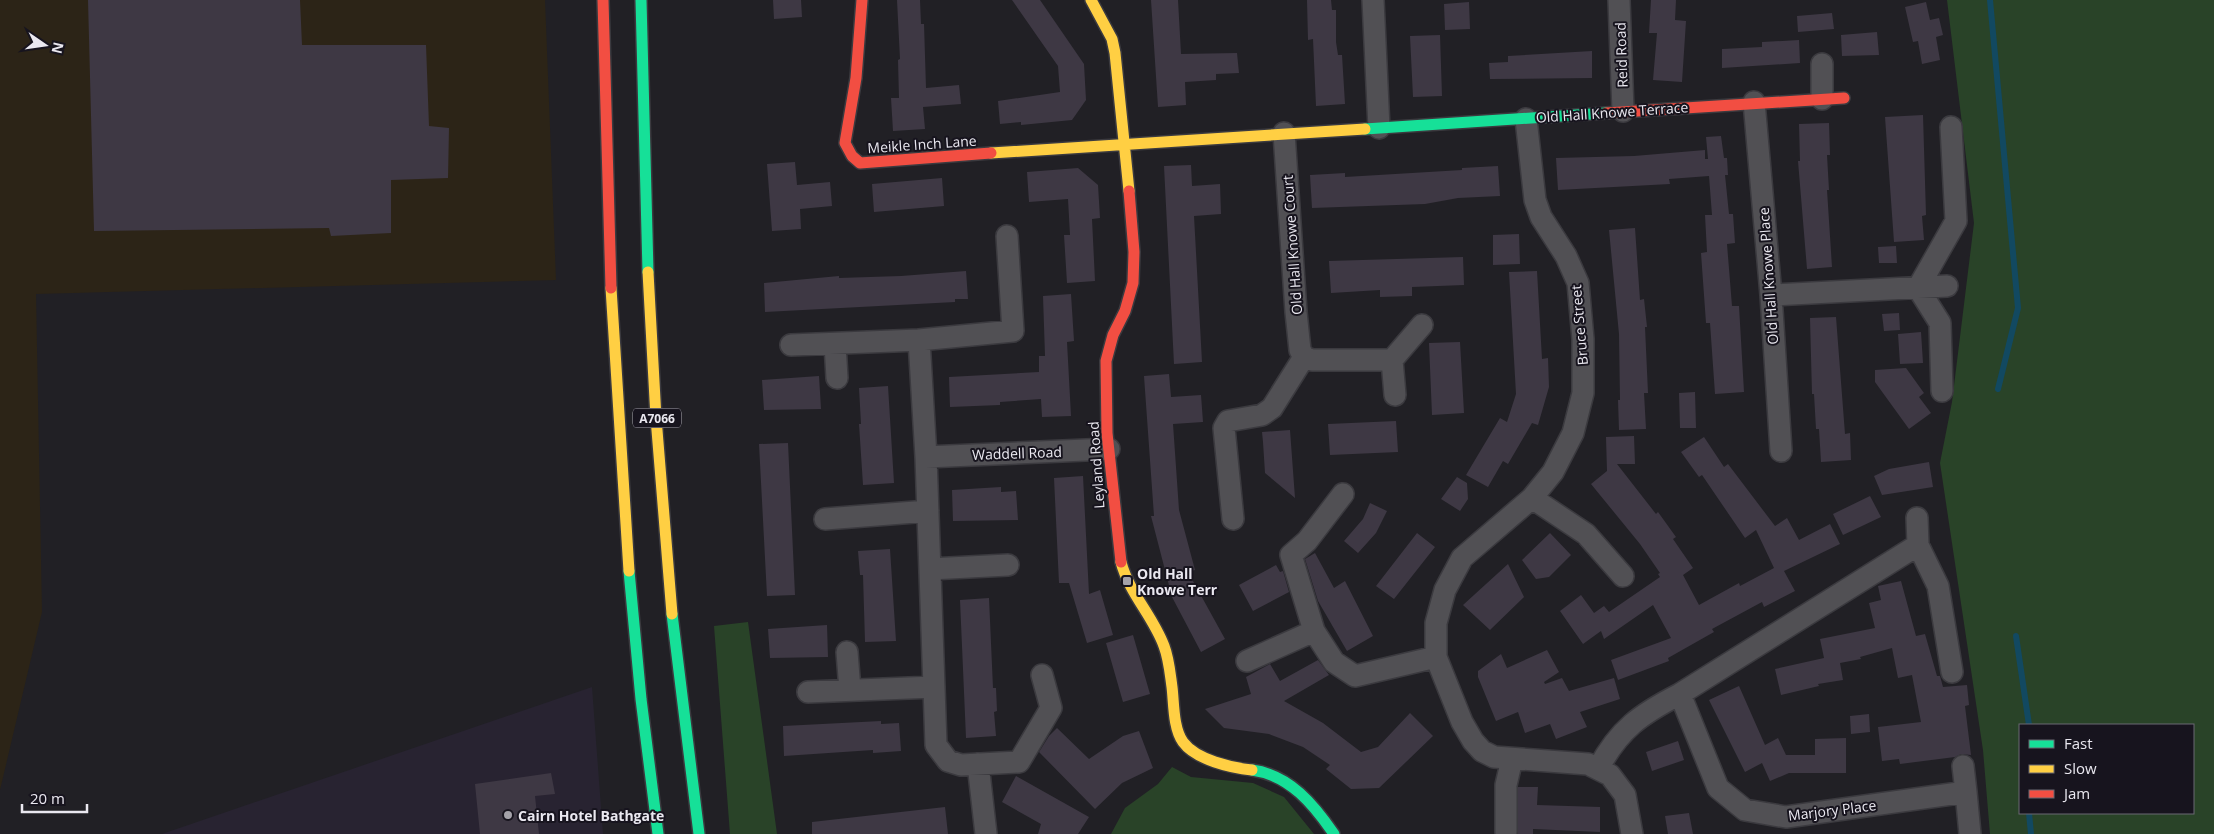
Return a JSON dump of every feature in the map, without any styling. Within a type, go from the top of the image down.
[{"type":"street","name":"A7066","points":[[603,0],[611,289],[624,517],[648,764],[658,834]]},
{"type":"street","name":"A7066","points":[[641,0],[649,286],[664,528],[688,758],[699,834]]},
{"type":"street","name":"Meikle Inch Lane","points":[[862,0],[856,78],[846,142],[852,156],[860,163],[1126,143]]},
{"type":"street","name":"Leyland Road","points":[[1091,0],[1113,46],[1126,143],[1134,252],[1133,283],[1125,311],[1113,334],[1106,361],[1109,449],[1117,543],[1121,564],[1129,586],[1164,644],[1169,661],[1176,722],[1183,742],[1195,752],[1228,767],[1260,771],[1288,783],[1314,805],[1334,834]]},
{"type":"street","points":[[1373,0],[1380,128]]},
{"type":"street","name":"Reid Road","points":[[1619,0],[1623,111]]},
{"type":"street","points":[[1822,64],[1822,99]]},
{"type":"street","name":"Old Hall Knowe Terrace","points":[[1126,143],[1526,119],[1754,102],[1844,98]]},
{"type":"street","name":"Old Hall Knowe Place","points":[[1754,102],[1771,295],[1781,451]]},
{"type":"street","name":"Bruce Street","points":[[1526,119],[1535,200],[1541,217],[1566,256],[1578,283],[1583,339],[1583,394],[1573,433],[1552,472],[1532,498],[1462,558],[1445,590],[1436,622],[1436,658],[1462,722],[1473,741],[1482,751],[1494,757],[1588,764],[1610,775],[1625,795],[1632,834]]},
{"type":"street","points":[[1918,288],[1956,221],[1952,127]]},
{"type":"street","name":"Old Hall Knowe Court","points":[[1284,133],[1296,312],[1300,350],[1304,357]]},
{"type":"street","points":[[791,345],[919,340],[1013,331],[1007,236]]},
{"type":"street","points":[[1771,295],[1947,286]]},
{"type":"street","points":[[1918,288],[1940,323],[1942,391]]},
{"type":"street","points":[[1395,395],[1392,360],[1422,325]]},
{"type":"street","points":[[919,340],[926,457],[936,745],[948,761],[961,765],[1019,762],[1052,708],[1042,674]]},
{"type":"street","points":[[835,344],[837,378]]},
{"type":"street","points":[[1233,519],[1224,428],[1228,421],[1262,415],[1272,408],[1304,357],[1312,360],[1392,360]]},
{"type":"street","name":"Waddell Road","points":[[926,457],[1109,449]]},
{"type":"street","points":[[1343,494],[1307,541],[1291,555],[1314,632],[1334,662],[1355,676],[1436,658]]},
{"type":"street","points":[[1532,498],[1586,534],[1623,576]]},
{"type":"street","points":[[825,519],[928,511]]},
{"type":"street","points":[[1917,518],[1918,545],[1938,586],[1952,672]]},
{"type":"street","points":[[1598,769],[1610,746],[1628,726],[1652,708],[1680,694],[1918,545]]},
{"type":"street","points":[[930,569],[1008,565]]},
{"type":"street","points":[[1247,661],[1314,632]]},
{"type":"street","points":[[848,652],[850,690]]},
{"type":"street","points":[[808,692],[934,687]]},
{"type":"street","name":"Marjory Place","points":[[1680,694],[1718,788],[1745,810],[1786,817],[1966,792]]},
{"type":"street","points":[[1506,832],[1506,785],[1512,759]]},
{"type":"street","points":[[978,764],[986,834]]},
{"type":"street","points":[[1963,766],[1970,834]]},
{"type":"shaded area","points":[[0,0],[545,0],[556,280],[36,294],[42,612],[0,790]]},
{"type":"shaded area","points":[[592,687],[603,834],[162,834]]},
{"type":"green space","points":[[1947,0],[2214,0],[2214,834],[1990,834],[1983,750],[1940,463],[1952,402],[1974,223]]},
{"type":"green space","points":[[748,622],[777,834],[730,834],[714,626]]},
{"type":"green space","points":[[1172,767],[1191,777],[1253,783],[1284,797],[1314,834],[1111,834],[1125,808],[1158,784]]},
{"type":"building","points":[[88,0],[300,0],[302,45],[426,45],[429,126],[449,128],[448,178],[391,180],[391,233],[331,236],[329,228],[94,231]]},
{"type":"building","points":[[773,0],[801,0],[802,17],[774,19]]},
{"type":"building","points":[[897,0],[920,0],[921,24],[924,24],[926,88],[959,85],[961,104],[923,107],[925,129],[893,131],[891,98],[899,98],[898,60],[900,59]]},
{"type":"building","points":[[1012,0],[1040,0],[1084,64],[1086,100],[1072,120],[1021,125],[1021,122],[1000,124],[998,101],[1060,92],[1058,66]]},
{"type":"building","points":[[1151,0],[1178,0],[1181,54],[1237,53],[1239,73],[1216,74],[1216,80],[1185,82],[1186,105],[1158,107]]},
{"type":"building","points":[[1307,0],[1331,0],[1332,10],[1336,10],[1336,42],[1338,55],[1342,55],[1345,104],[1316,106],[1313,39],[1308,40]]},
{"type":"building","points":[[1651,0],[1676,0],[1675,20],[1686,21],[1682,82],[1653,80],[1657,33],[1649,33]]},
{"type":"building","points":[[1469,2],[1470,29],[1445,30],[1444,4]]},
{"type":"building","points":[[1926,2],[1930,20],[1939,18],[1943,35],[1936,37],[1940,60],[1922,64],[1918,41],[1913,42],[1905,7]]},
{"type":"building","points":[[1832,13],[1834,29],[1798,32],[1797,16]]},
{"type":"building","points":[[1877,32],[1879,55],[1842,56],[1841,35]]},
{"type":"building","points":[[1440,35],[1442,96],[1413,97],[1410,36]]},
{"type":"building","points":[[1799,40],[1800,63],[1722,68],[1722,49],[1762,47],[1762,42]]},
{"type":"building","points":[[1592,51],[1592,78],[1490,79],[1489,63],[1508,62],[1508,56]]},
{"type":"building","points":[[1923,115],[1926,215],[1922,216],[1924,240],[1894,242],[1885,117]]},
{"type":"building","points":[[1829,123],[1830,155],[1827,155],[1829,190],[1827,190],[1832,267],[1807,269],[1798,161],[1800,161],[1799,124]]},
{"type":"building","points":[[1721,136],[1724,158],[1727,158],[1728,175],[1725,175],[1729,214],[1733,214],[1735,243],[1727,244],[1732,306],[1739,306],[1744,392],[1715,394],[1710,323],[1706,323],[1701,253],[1707,252],[1705,215],[1712,215],[1709,176],[1669,179],[1670,184],[1558,190],[1556,158],[1634,156],[1705,150],[1705,159],[1708,159],[1706,137]]},
{"type":"building","points":[[795,162],[797,185],[830,182],[832,206],[800,209],[801,229],[772,231],[767,164]]},
{"type":"building","points":[[1191,165],[1192,186],[1220,184],[1221,214],[1194,216],[1202,362],[1174,364],[1164,166]]},
{"type":"building","points":[[1498,166],[1500,196],[1458,198],[1425,204],[1312,208],[1310,175],[1345,173],[1345,177]]},
{"type":"building","points":[[1078,168],[1098,185],[1100,218],[1092,219],[1095,281],[1067,283],[1064,235],[1070,235],[1068,199],[1029,202],[1027,172]]},
{"type":"building","points":[[942,178],[944,206],[874,212],[872,184]]},
{"type":"building","points":[[1635,228],[1640,300],[1644,299],[1647,327],[1645,327],[1648,393],[1644,393],[1646,429],[1619,430],[1619,334],[1609,230]]},
{"type":"building","points":[[1519,234],[1520,264],[1493,265],[1493,235]]},
{"type":"building","points":[[1896,246],[1897,263],[1879,263],[1878,247]]},
{"type":"building","points":[[1463,257],[1464,285],[1412,287],[1412,296],[1380,297],[1380,290],[1331,293],[1329,261]]},
{"type":"building","points":[[966,271],[968,299],[955,299],[955,302],[765,312],[764,283],[839,276],[839,278],[901,276]]},
{"type":"building","points":[[1537,271],[1542,359],[1548,358],[1549,387],[1538,425],[1532,423],[1508,464],[1503,461],[1488,487],[1466,475],[1500,418],[1507,422],[1516,394],[1509,272]]},
{"type":"building","points":[[1071,294],[1074,341],[1067,342],[1071,416],[1042,417],[1041,399],[1000,402],[1000,405],[950,407],[949,377],[1039,372],[1039,356],[1045,356],[1043,296]]},
{"type":"building","points":[[1899,313],[1900,330],[1884,331],[1882,314]]},
{"type":"building","points":[[1836,317],[1845,434],[1850,433],[1851,460],[1821,462],[1819,429],[1816,429],[1814,394],[1812,394],[1810,318]]},
{"type":"building","points":[[1921,332],[1923,363],[1900,364],[1898,334]]},
{"type":"building","points":[[1460,342],[1464,413],[1432,415],[1429,343]]},
{"type":"building","points":[[1906,368],[1924,393],[1919,397],[1931,413],[1909,429],[1875,382],[1875,370]]},
{"type":"building","points":[[1169,374],[1171,397],[1201,395],[1203,422],[1173,424],[1179,510],[1195,570],[1188,572],[1225,639],[1201,652],[1172,597],[1151,516],[1154,516],[1144,376]]},
{"type":"building","points":[[819,376],[821,409],[764,410],[762,380]]},
{"type":"building","points":[[888,386],[894,483],[863,485],[859,388]]},
{"type":"building","points":[[1695,392],[1696,428],[1680,428],[1679,393]]},
{"type":"building","points":[[1396,421],[1398,452],[1330,455],[1328,424]]},
{"type":"building","points":[[1290,430],[1295,498],[1265,473],[1262,432]]},
{"type":"building","points":[[1634,436],[1635,464],[1617,464],[1656,514],[1658,512],[1676,537],[1673,539],[1693,568],[1683,575],[1699,605],[1739,583],[1740,586],[1774,568],[1756,530],[1745,538],[1702,475],[1699,477],[1681,452],[1704,437],[1724,467],[1728,464],[1775,526],[1787,518],[1799,540],[1830,524],[1840,544],[1784,571],[1795,591],[1764,607],[1762,602],[1712,629],[1714,632],[1668,658],[1669,661],[1618,680],[1611,660],[1671,638],[1653,605],[1604,639],[1601,631],[1583,644],[1560,611],[1581,595],[1594,613],[1604,606],[1609,612],[1660,577],[1658,574],[1660,573],[1640,544],[1591,484],[1607,471],[1606,437]]},
{"type":"building","points":[[788,443],[795,595],[767,596],[759,444]]},
{"type":"building","points":[[1929,462],[1933,487],[1882,495],[1874,476],[1889,469]]},
{"type":"building","points":[[1083,476],[1089,594],[1100,590],[1113,635],[1087,643],[1069,583],[1059,583],[1054,478]]},
{"type":"building","points":[[1457,477],[1467,483],[1468,499],[1460,511],[1441,499]]},
{"type":"building","points":[[1001,487],[1001,492],[1016,491],[1018,520],[953,521],[952,490]]},
{"type":"building","points":[[1870,496],[1881,517],[1843,535],[1833,514]]},
{"type":"building","points":[[1370,503],[1387,511],[1376,533],[1358,553],[1344,541],[1363,519]]},
{"type":"building","points":[[1417,533],[1435,547],[1394,599],[1376,586]]},
{"type":"building","points":[[1550,533],[1571,555],[1549,577],[1536,579],[1522,560]]},
{"type":"building","points":[[890,549],[896,641],[865,642],[863,575],[860,575],[858,551]]},
{"type":"building","points":[[1315,553],[1334,588],[1345,581],[1373,636],[1347,651],[1318,601],[1305,559]]},
{"type":"building","points":[[1508,564],[1524,597],[1490,630],[1463,605]]},
{"type":"building","points":[[1276,565],[1280,572],[1283,571],[1289,592],[1253,611],[1239,585]]},
{"type":"building","points":[[1901,581],[1916,636],[1925,634],[1937,676],[1940,676],[1943,687],[1967,685],[1969,705],[1965,706],[1971,755],[1961,754],[1955,757],[1900,764],[1899,759],[1882,761],[1878,727],[1921,722],[1912,675],[1898,678],[1892,648],[1860,657],[1861,659],[1840,663],[1843,680],[1818,684],[1819,686],[1781,695],[1775,669],[1824,658],[1820,639],[1875,628],[1869,603],[1881,600],[1878,586]]},
{"type":"building","points":[[989,598],[993,688],[996,688],[997,711],[994,712],[996,736],[966,738],[960,600]]},
{"type":"building","points":[[827,625],[828,657],[770,658],[768,629]]},
{"type":"building","points":[[1133,635],[1150,694],[1123,702],[1106,643]]},
{"type":"building","points":[[1547,650],[1559,672],[1544,682],[1545,684],[1562,678],[1569,691],[1614,678],[1620,699],[1580,712],[1587,727],[1556,739],[1550,724],[1525,733],[1518,712],[1496,721],[1478,677],[1478,671],[1501,654],[1507,668]]},
{"type":"building","points":[[1318,660],[1329,675],[1284,701],[1323,723],[1361,752],[1378,747],[1410,713],[1433,736],[1379,788],[1351,789],[1326,769],[1330,765],[1303,747],[1269,734],[1224,728],[1205,709],[1251,694],[1246,677],[1270,664],[1280,681]]},
{"type":"building","points":[[1739,686],[1765,745],[1778,738],[1786,755],[1815,755],[1815,739],[1846,738],[1846,773],[1789,773],[1770,781],[1762,763],[1745,772],[1709,700]]},
{"type":"building","points":[[1869,714],[1870,732],[1851,734],[1850,716]]},
{"type":"building","points":[[881,721],[881,724],[899,723],[901,751],[873,753],[873,750],[784,756],[783,726]]},
{"type":"building","points":[[1057,728],[1089,759],[1123,736],[1139,731],[1153,768],[1122,783],[1095,809],[1039,752],[1049,736]]},
{"type":"building","points":[[1678,741],[1684,760],[1652,771],[1646,752]]},
{"type":"building","name":"Cairn Hotel Bathgate","points":[[551,773],[555,794],[535,796],[539,834],[480,834],[475,784]]},
{"type":"building","points":[[1016,776],[1089,817],[1078,834],[1038,834],[1041,824],[1002,802]]},
{"type":"building","points":[[1518,787],[1538,787],[1537,805],[1600,807],[1600,832],[1533,829],[1533,834],[1518,834]]},
{"type":"building","points":[[945,807],[948,834],[812,834],[812,822]]},
{"type":"building","points":[[1689,813],[1693,834],[1668,834],[1665,816]]},
{"type":"waterway","points":[[1990,0],[2018,308],[1998,389]]},
{"type":"waterway","points":[[2016,636],[2029,724]]},
{"type":"waterway","points":[[2029,814],[2031,834]]},
{"type":"traffic: fast","points":[[641,0],[648,272]]},
{"type":"traffic: fast","points":[[1365,129],[1606,113]]},
{"type":"traffic: fast","points":[[629,571],[641,699],[658,834]]},
{"type":"traffic: fast","points":[[672,614],[699,834]]},
{"type":"traffic: fast","points":[[1252,770],[1278,778],[1300,793],[1318,812],[1334,834]]},
{"type":"traffic: slow","points":[[1091,0],[1112,39],[1115,53],[1129,191]]},
{"type":"traffic: slow","points":[[991,153],[1365,129]]},
{"type":"traffic: slow","points":[[648,272],[656,418],[672,614]]},
{"type":"traffic: slow","points":[[611,288],[629,571]]},
{"type":"traffic: slow","points":[[1121,562],[1135,594],[1154,625],[1166,651],[1177,730],[1183,742],[1196,754],[1205,758],[1225,765],[1252,770]]},
{"type":"traffic: jam","points":[[603,0],[611,288]]},
{"type":"traffic: jam","points":[[862,0],[856,78],[845,143],[852,156],[860,163],[991,153]]},
{"type":"traffic: jam","points":[[1606,113],[1844,98]]},
{"type":"traffic: jam","points":[[1121,562],[1107,433],[1106,361],[1113,335],[1125,311],[1133,283],[1134,252],[1129,191]]},
{"type":"place","name":"Old Hall Knowe Terr","points":[[1127,581]]},
{"type":"place","name":"Cairn Hotel Bathgate","points":[[508,815]]}]
